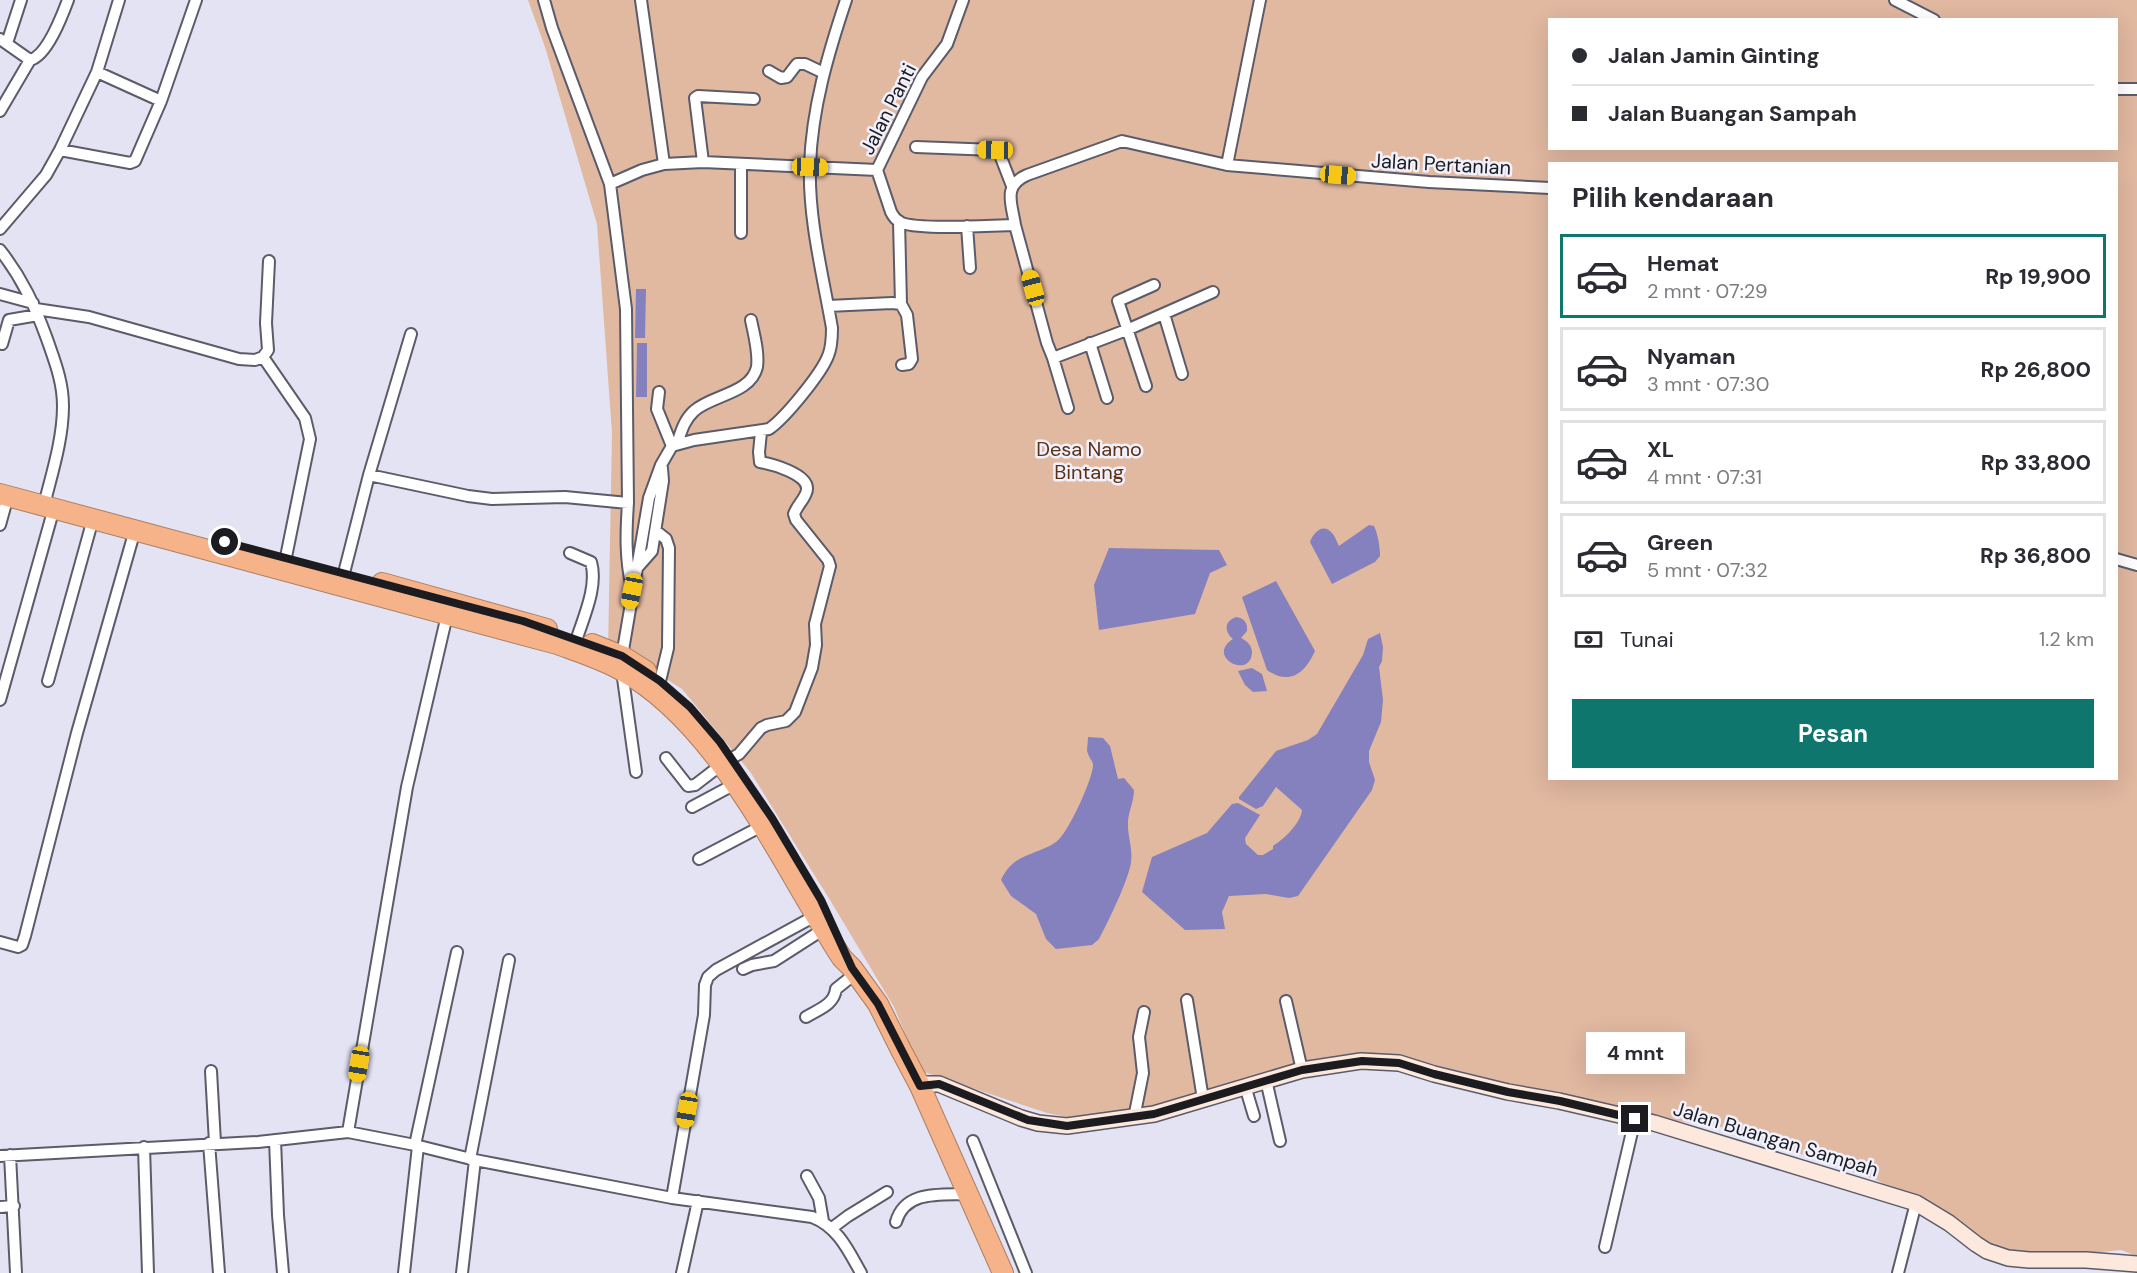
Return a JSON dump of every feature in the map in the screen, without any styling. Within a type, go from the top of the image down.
[{"type":"highway","points":[[3,490],[286,557],[344,573],[557,644],[622,663],[726,761],[735,784],[854,971],[878,1004],[920,1086],[1003,1273]]},
{"type":"highway","points":[[51,501],[93,519],[307,575],[577,638],[660,681],[698,716],[726,761],[778,828],[821,900],[824,923]]},
{"type":"street","points":[[21,0],[4,41],[30,60]]},
{"type":"street","points":[[0,111],[30,60],[37,58],[43,51],[61,19],[68,0]]},
{"type":"street","points":[[0,229],[46,176],[60,150],[97,72],[119,0]]},
{"type":"street","points":[[60,150],[134,162],[161,101],[196,0]]},
{"type":"street","points":[[544,0],[552,28],[610,184],[626,309],[628,503],[626,535],[627,566],[632,591]]},
{"type":"street","points":[[641,0],[664,164]]},
{"type":"street","points":[[675,445],[703,438],[769,429],[818,375],[825,362],[832,341],[815,234],[810,167],[813,125],[824,73],[846,0]]},
{"type":"street","name":"Jalan Panti","points":[[877,170],[922,77],[946,44],[963,0]]},
{"type":"street","points":[[1227,165],[1260,0]]},
{"type":"street","points":[[1895,0],[1930,18]]},
{"type":"street","points":[[769,71],[781,78],[787,77],[797,64],[805,64],[824,73]]},
{"type":"street","points":[[97,72],[161,101]]},
{"type":"street","points":[[2118,89],[2137,89]]},
{"type":"street","points":[[703,162],[695,98],[698,96],[754,99]]},
{"type":"street","name":"Jalan Pertanian","points":[[1012,186],[1027,175],[1122,141],[1227,165],[1429,182],[1548,188]]},
{"type":"street","points":[[916,147],[995,150],[1000,155],[1012,186],[1010,193],[1015,225],[1047,344],[1068,408]]},
{"type":"street","points":[[610,184],[642,170],[664,164],[703,162],[877,170],[891,212],[899,221],[907,224],[1015,225]]},
{"type":"street","points":[[741,164],[741,233]]},
{"type":"street","points":[[899,221],[901,304],[906,310],[908,319],[912,359],[909,364],[902,365]]},
{"type":"street","points":[[967,226],[970,268]]},
{"type":"street","points":[[0,250],[13,267],[36,309],[60,373],[63,398],[62,425],[51,501],[0,700]]},
{"type":"street","points":[[0,294],[36,309],[89,317],[239,359],[255,360],[263,357],[268,350],[266,323],[269,261]]},
{"type":"street","points":[[1146,386],[1118,300],[1154,285]]},
{"type":"street","points":[[1053,357],[1129,329],[1213,292]]},
{"type":"street","points":[[828,306],[901,304]]},
{"type":"street","points":[[3,344],[9,320],[36,309]]},
{"type":"street","points":[[1164,314],[1182,374]]},
{"type":"street","points":[[636,772],[622,663],[649,498],[662,465],[692,412],[707,401],[744,385],[754,375],[757,355],[751,320]]},
{"type":"street","points":[[344,573],[369,476],[411,334]]},
{"type":"street","points":[[1090,343],[1107,398]]},
{"type":"street","points":[[263,357],[305,418],[310,439],[286,557]]},
{"type":"street","points":[[659,392],[657,409],[675,445]]},
{"type":"street","points":[[666,759],[688,786],[695,785],[739,754],[761,728],[786,721],[795,712],[812,668],[816,645],[814,624],[830,572],[828,560],[799,526],[795,514],[807,491],[806,483],[779,466],[760,462],[760,432]]},
{"type":"street","points":[[637,568],[652,551],[663,481],[662,465]]},
{"type":"street","points":[[369,476],[492,499],[565,497],[628,503]]},
{"type":"street","points":[[0,525],[3,490]]},
{"type":"street","points":[[48,681],[93,519]]},
{"type":"street","points":[[0,942],[18,947],[22,945],[25,936],[77,733],[135,530]]},
{"type":"street","points":[[656,531],[666,538],[669,548],[668,648],[660,681]]},
{"type":"street","points":[[570,553],[591,562],[593,571],[585,614],[577,638]]},
{"type":"street","points":[[2118,560],[2137,565]]},
{"type":"street","points":[[348,1132],[407,787],[449,608]]},
{"type":"street","points":[[692,807],[735,784]]},
{"type":"street","points":[[699,859],[762,826]]},
{"type":"street","points":[[743,969],[774,961],[824,923]]},
{"type":"street","points":[[672,1198],[704,1015],[706,981],[716,970],[824,923]]},
{"type":"street","points":[[404,1273],[417,1145],[457,952]]},
{"type":"street","points":[[462,1273],[473,1160],[509,960]]},
{"type":"street","points":[[806,1017],[831,1002],[835,997],[836,989],[854,971]]},
{"type":"street","points":[[1187,1000],[1203,1099]]},
{"type":"street","points":[[1286,1001],[1302,1070]]},
{"type":"street","points":[[1134,1118],[1143,1073],[1139,1037],[1144,1012]]},
{"type":"street","name":"Jalan Buangan Sampah","points":[[920,1086],[939,1084],[1010,1114],[1038,1123],[1067,1126],[1134,1118],[1302,1070],[1362,1061],[1399,1063],[1508,1092],[1560,1101],[1635,1119],[1916,1203],[1949,1223],[1976,1244],[1997,1255],[2029,1260],[2086,1260],[2137,1264]]},
{"type":"street","points":[[211,1071],[212,1143],[219,1273]]},
{"type":"street","points":[[1266,1080],[1280,1141]]},
{"type":"street","points":[[1245,1086],[1254,1116]]},
{"type":"street","points":[[1605,1246],[1635,1119]]},
{"type":"street","points":[[16,1273],[14,1206],[5,1155],[275,1140],[348,1132],[417,1145],[473,1160],[672,1198],[812,1217],[828,1225],[839,1235],[861,1273]]},
{"type":"street","points":[[275,1140],[283,1273]]},
{"type":"street","points":[[973,1141],[1026,1273]]},
{"type":"street","points":[[144,1147],[148,1273]]},
{"type":"street","points":[[807,1176],[819,1198],[828,1225]]},
{"type":"street","points":[[828,1225],[848,1216],[887,1192]]},
{"type":"street","points":[[896,1222],[899,1211],[911,1201],[926,1196],[967,1194]]},
{"type":"street","points":[[682,1273],[698,1200]]},
{"type":"street","points":[[1898,1273],[1916,1203]]},
{"type":"street","points":[[0,1207],[14,1206]]},
{"type":"green space","name":"Desa Namo Bintang","points":[[528,0],[2137,0],[2137,1256],[2121,1250],[2017,1260],[1875,1179],[1721,1127],[1640,1116],[1395,1055],[1167,1105],[1072,1118],[1047,1113],[921,1071],[894,1007],[751,773],[682,689],[627,654],[608,653],[612,433],[597,224],[545,47]]},
{"type":"shaded area","points":[[636,289],[646,289],[645,338],[635,338]]},
{"type":"shaded area","points":[[637,343],[647,343],[647,397],[636,397]]},
{"type":"shaded area","points":[[1369,525],[1374,526],[1380,556],[1375,562],[1332,584],[1310,542],[1313,535],[1325,528],[1334,536],[1339,546]]},
{"type":"shaded area","points":[[1109,548],[1219,550],[1227,565],[1210,573],[1195,614],[1099,630],[1094,585]]},
{"type":"shaded area","points":[[1276,581],[1315,651],[1307,666],[1290,677],[1275,675],[1267,670],[1242,597]]},
{"type":"shaded area","points":[[1236,617],[1246,623],[1247,631],[1241,638],[1249,644],[1252,650],[1249,661],[1244,665],[1231,663],[1224,653],[1226,646],[1233,639],[1228,633],[1227,624]]},
{"type":"shaded area","points":[[1380,633],[1383,647],[1379,667],[1383,700],[1381,722],[1369,751],[1369,762],[1375,780],[1372,790],[1298,896],[1289,898],[1266,894],[1229,896],[1222,912],[1225,929],[1185,930],[1142,892],[1152,857],[1207,833],[1232,804],[1238,803],[1260,815],[1245,838],[1246,844],[1258,855],[1263,855],[1273,849],[1273,846],[1295,825],[1302,810],[1276,787],[1263,806],[1256,809],[1239,797],[1276,751],[1308,740],[1317,734],[1363,655],[1368,639]]},
{"type":"shaded area","points":[[1252,668],[1262,674],[1267,691],[1253,692],[1245,685],[1238,671]]},
{"type":"shaded area","points":[[1088,737],[1103,738],[1110,746],[1118,779],[1124,778],[1134,790],[1128,821],[1131,862],[1113,912],[1099,939],[1092,945],[1056,949],[1046,939],[1036,914],[1011,896],[1001,880],[1012,864],[1056,842],[1067,829],[1085,793],[1092,771],[1093,764],[1087,751]]},
{"type":"route","points":[[225,542],[452,601],[577,638],[622,656],[660,681],[690,707],[720,742],[772,818],[821,900],[852,968],[878,1004],[920,1086],[930,1083],[939,1084],[1028,1120],[1067,1126],[1154,1114],[1302,1070],[1362,1061],[1399,1063],[1508,1092],[1560,1101],[1635,1119]]}]
